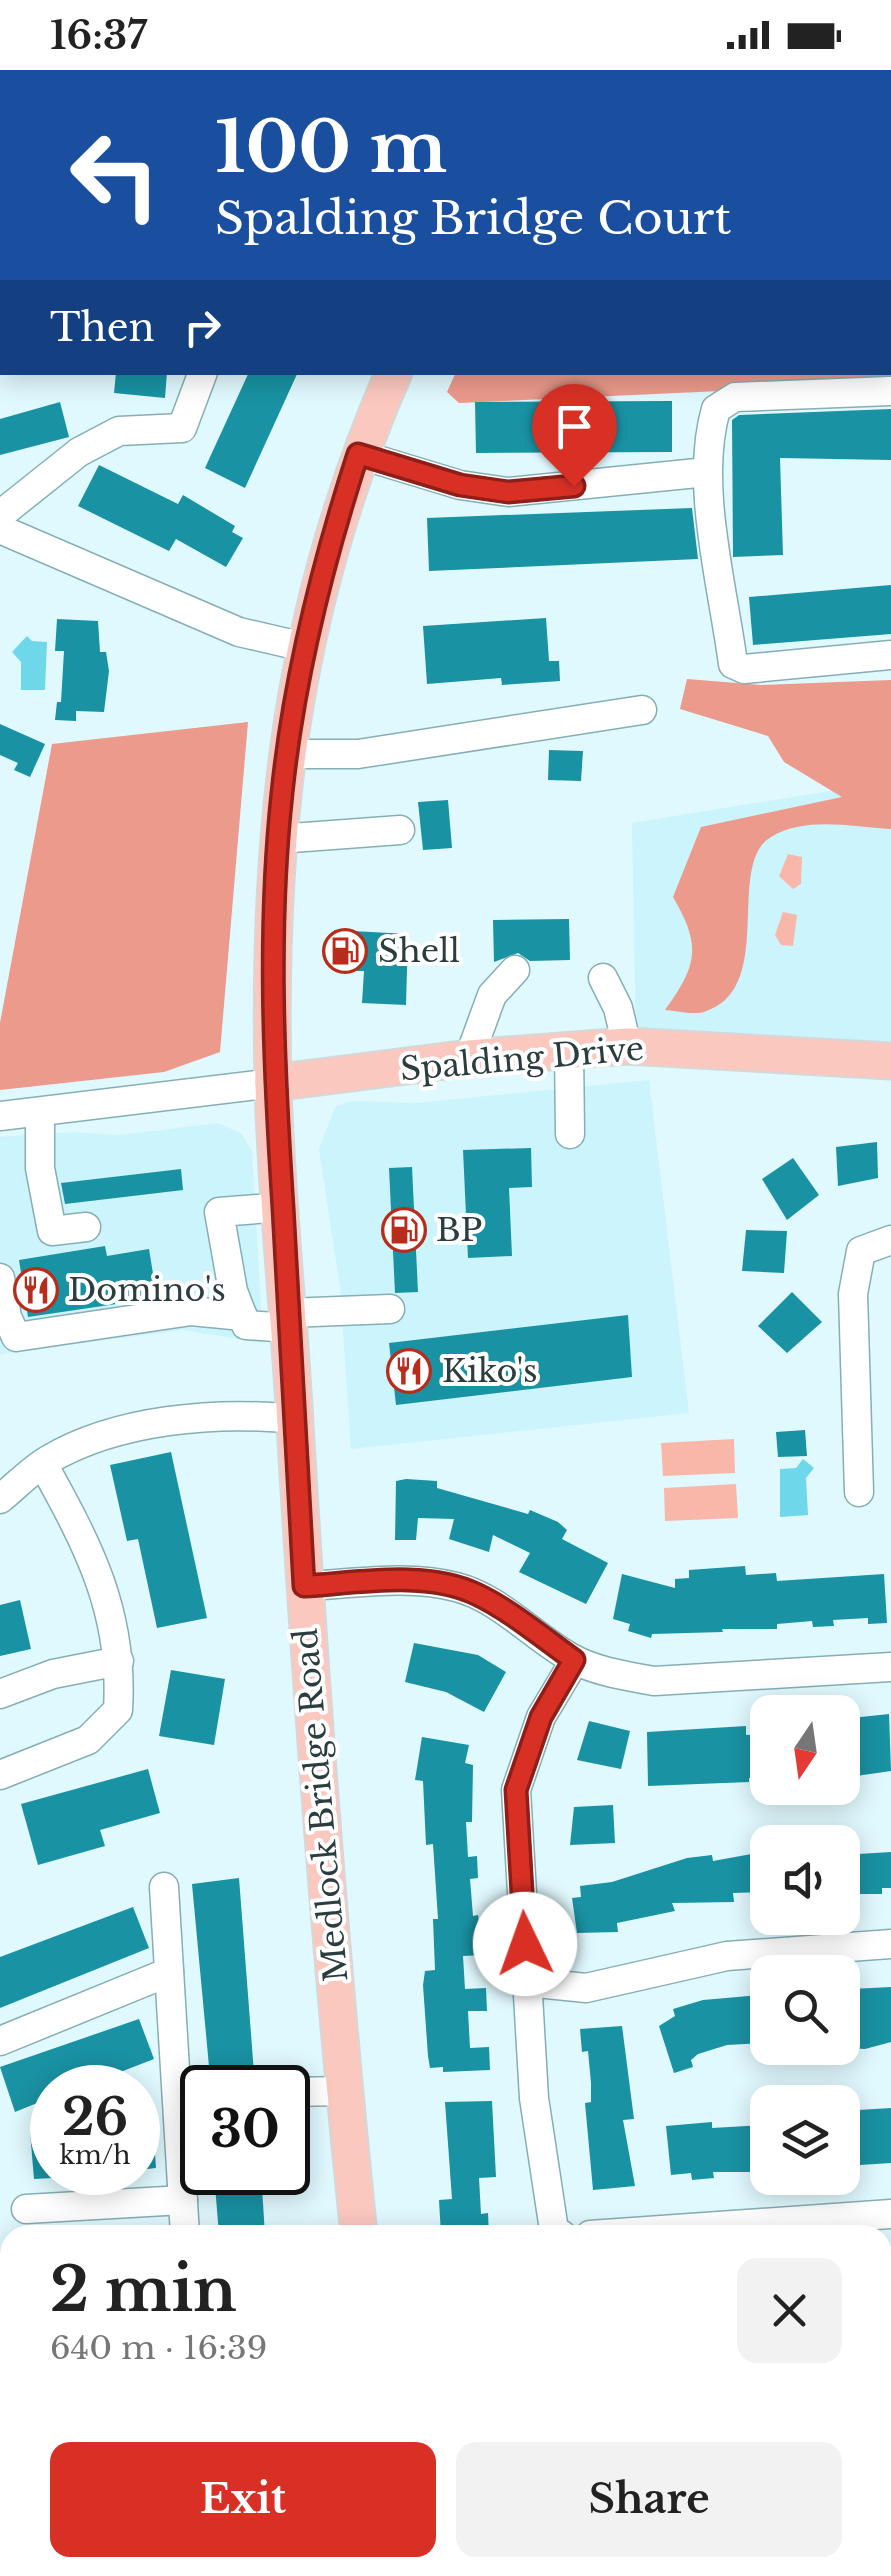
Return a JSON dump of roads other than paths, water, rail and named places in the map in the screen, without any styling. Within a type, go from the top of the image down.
[{"type":"main road","name":"Medlock Bridge Road","points":[[358,2225],[304,1586],[273,1083],[278,839],[286,754],[304,647],[320,575],[358,454],[393,375]]},
{"type":"main road","name":"Spalding Drive","points":[[273,1083],[468,1058],[627,1046],[891,1061]]},
{"type":"street","points":[[0,515],[79,452],[119,431],[182,428],[203,375]]},
{"type":"street","points":[[891,390],[735,396],[716,409],[709,435],[707,472],[733,664],[744,668],[891,655]]},
{"type":"street","points":[[358,454],[460,485],[508,492],[707,472]]},
{"type":"street","points":[[0,529],[239,632],[304,647]]},
{"type":"street","points":[[286,754],[358,754],[642,710]]},
{"type":"street","points":[[278,839],[400,830]]},
{"type":"street","points":[[468,1058],[492,994],[515,970]]},
{"type":"street","points":[[603,978],[618,1008],[627,1046]]},
{"type":"street","points":[[568,1050],[570,1134]]},
{"type":"street","points":[[0,1116],[273,1083]]},
{"type":"street","points":[[40,1112],[40,1168],[52,1231],[86,1228]]},
{"type":"street","points":[[283,1207],[218,1212],[233,1291],[246,1325],[390,1309]]},
{"type":"street","points":[[859,1492],[853,1294],[862,1252],[891,1240]]},
{"type":"street","points":[[0,1278],[7,1318],[16,1336],[191,1311],[243,1316]]},
{"type":"street","points":[[0,1500],[43,1464],[145,1423],[246,1414],[295,1419]]},
{"type":"street","points":[[0,1775],[88,1740],[118,1710],[119,1661],[109,1599],[82,1533],[43,1464]]},
{"type":"street","points":[[304,1586],[396,1581],[454,1586],[477,1594],[574,1660],[617,1675],[654,1681],[891,1667]]},
{"type":"street","points":[[553,2225],[534,2098],[516,1790],[541,1717],[574,1660]]},
{"type":"street","points":[[0,1694],[54,1674],[119,1661]]},
{"type":"street","points":[[164,1887],[170,1972],[185,2065]]},
{"type":"street","points":[[527,1982],[586,1988],[727,1956],[891,1944]]},
{"type":"street","points":[[0,2041],[170,1972]]},
{"type":"street","points":[[310,2092],[344,2091]]},
{"type":"street","points":[[183,2195],[184,2225]]},
{"type":"street","points":[[26,2209],[183,2200]]},
{"type":"street","points":[[733,2225],[891,2214]]},
{"type":"water","points":[[27,636],[32,641],[47,642],[45,690],[21,690],[21,662],[12,652]]},
{"type":"water","points":[[803,1459],[814,1468],[806,1478],[808,1515],[780,1517],[780,1469],[796,1468]]},
{"type":"place","name":"Shell","points":[[345,951]]},
{"type":"place","name":"BP","points":[[404,1230]]},
{"type":"place","name":"Domino's","points":[[36,1290]]},
{"type":"place","name":"Kiko's","points":[[409,1371]]}]
